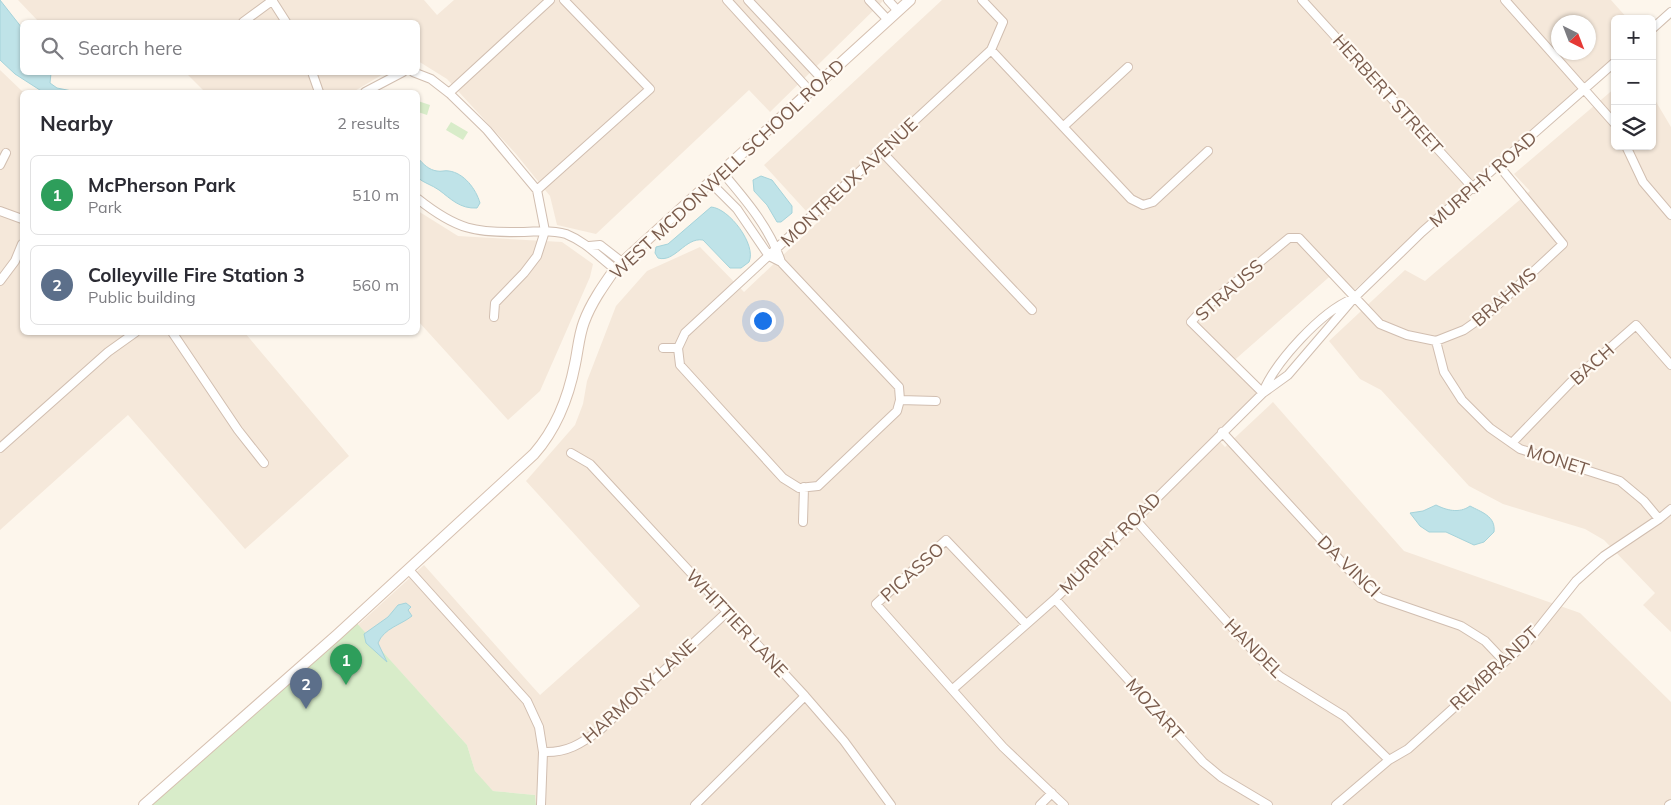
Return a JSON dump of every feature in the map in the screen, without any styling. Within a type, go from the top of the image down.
[{"type":"main road","name":"WEST MCDONWELL SCHOOL ROAD","points":[[144,805],[408,570],[543,444],[569,388],[584,322],[600,290],[619,266],[910,0]]},
{"type":"street","points":[[246,20],[272,0],[285,20]]},
{"type":"street","points":[[449,93],[550,0]]},
{"type":"street","points":[[537,190],[650,89],[564,0]]},
{"type":"street","points":[[726,0],[810,91]]},
{"type":"street","points":[[748,0],[823,80]]},
{"type":"street","points":[[869,0],[888,20]]},
{"type":"street","points":[[888,0],[898,11]]},
{"type":"street","name":"MONTREUX AVENUE","points":[[678,348],[685,333],[991,50],[1003,22],[982,0]]},
{"type":"street","name":"HERBERT STREET","points":[[1302,0],[1474,188]]},
{"type":"street","points":[[1505,0],[1611,119]]},
{"type":"street","points":[[1656,25],[1671,12]]},
{"type":"street","points":[[991,50],[1131,199],[1143,204],[1153,202],[1208,151]]},
{"type":"street","points":[[789,67],[801,57]]},
{"type":"street","name":"MURPHY ROAD","points":[[953,689],[1055,599],[1222,432],[1263,393],[1288,375],[1354,298],[1422,232],[1611,66]]},
{"type":"street","points":[[1064,126],[1128,67]]},
{"type":"street","points":[[313,75],[318,90]]},
{"type":"street","points":[[369,90],[397,75]]},
{"type":"street","points":[[420,75],[431,79],[449,93],[506,152],[537,190],[545,231],[537,256],[524,273],[495,302],[494,317]]},
{"type":"street","points":[[1628,150],[1643,182],[1671,215]]},
{"type":"street","points":[[882,152],[1032,310]]},
{"type":"street","points":[[0,165],[6,153]]},
{"type":"street","name":"BRAHMS","points":[[1436,341],[1464,330],[1491,312],[1563,244],[1499,166]]},
{"type":"street","points":[[722,172],[749,203],[777,249],[781,262]]},
{"type":"street","points":[[663,348],[678,348],[680,365],[783,478],[799,488],[818,486],[897,411],[900,400],[899,387],[781,262],[769,256],[737,209],[710,182]]},
{"type":"street","points":[[420,200],[444,218],[469,229],[492,232],[545,231],[565,234],[589,246],[600,245],[619,266]]},
{"type":"street","points":[[0,211],[20,218]]},
{"type":"street","name":"STRAUSS","points":[[1263,393],[1191,322],[1289,238],[1299,238],[1354,298]]},
{"type":"street","points":[[0,281],[15,261],[20,249]]},
{"type":"street","points":[[1354,298],[1380,324],[1407,336],[1436,341]]},
{"type":"street","name":"MURPHY ROAD","points":[[1263,393],[1273,375],[1308,333],[1339,304],[1354,298]]},
{"type":"street","name":"BACH","points":[[1512,443],[1571,382],[1636,325],[1671,365]]},
{"type":"street","points":[[0,448],[108,352],[132,335]]},
{"type":"street","points":[[174,335],[238,430],[264,463]]},
{"type":"street","name":"MONET","points":[[1436,341],[1444,372],[1462,400],[1490,428],[1520,448],[1620,480],[1644,501],[1659,519]]},
{"type":"street","points":[[900,400],[936,401]]},
{"type":"street","name":"DA VINCI","points":[[1222,432],[1361,583],[1380,598],[1461,626],[1485,641],[1503,660]]},
{"type":"street","name":"WHITTIER LANE","points":[[571,453],[590,464],[805,696],[844,742],[891,805]]},
{"type":"street","points":[[803,522],[804,487]]},
{"type":"street","name":"REMBRANDT","points":[[1336,805],[1389,760],[1408,749],[1503,660],[1529,640],[1576,581],[1604,556],[1671,509]]},
{"type":"street","name":"HANDEL","points":[[1134,518],[1264,663],[1281,677],[1344,716],[1389,760]]},
{"type":"street","name":"PICASSO","points":[[953,689],[876,604],[946,540],[1026,624]]},
{"type":"street","points":[[408,570],[527,701],[539,727],[543,752],[542,805]]},
{"type":"street","name":"MOZART","points":[[1055,599],[1203,762],[1220,776],[1268,805]]},
{"type":"street","name":"HARMONY LANE","points":[[543,752],[561,752],[578,746],[601,729],[727,612]]},
{"type":"street","points":[[953,689],[1003,746],[1064,805]]},
{"type":"street","points":[[694,805],[805,696]]},
{"type":"street","points":[[1040,805],[1052,793]]},
{"type":"shaded area","points":[[18,0],[424,0],[437,15],[454,0],[884,0],[770,112],[749,90],[596,234],[557,225],[550,196],[516,154],[447,79],[420,62],[420,20],[37,20]]},
{"type":"shaded area","points":[[942,0],[1611,0],[1624,15],[1611,15],[1611,61],[1354,290],[1336,271],[1230,364],[1255,389],[1256,394],[1214,435],[1225,447],[1273,402],[1404,551],[1580,613],[1671,702],[1671,805],[536,805],[535,795],[493,791],[475,771],[467,745],[358,625],[424,565],[540,695],[640,606],[526,481],[575,425],[583,404],[587,381],[616,306],[647,271],[700,247],[744,292],[817,223],[764,165]]},
{"type":"shaded area","points":[[0,70],[21,90],[20,335],[247,335],[349,456],[245,549],[128,415],[0,530]]},
{"type":"shaded area","points":[[188,75],[382,75],[356,90],[203,90]]},
{"type":"shaded area","points":[[1611,91],[1611,150],[1656,150],[1656,102],[1671,127],[1671,632],[1643,605],[1655,593],[1604,540],[1585,529],[1503,504],[1469,486],[1381,390],[1360,379],[1329,341],[1405,270],[1425,281],[1530,191],[1514,174]]},
{"type":"shaded area","points":[[420,212],[458,236],[562,242],[593,264],[590,277],[540,391],[508,420],[420,323]]},
{"type":"green space","points":[[420,102],[430,105],[427,115],[420,113]]},
{"type":"green space","points":[[451,122],[468,132],[463,140],[446,130]]},
{"type":"green space","points":[[354,620],[467,745],[475,771],[493,791],[535,795],[536,805],[144,805]]},
{"type":"water","points":[[0,0],[20,25],[20,75],[51,75],[50,83],[57,88],[67,90],[40,90],[15,74],[0,60]]},
{"type":"water","points":[[420,160],[431,169],[454,172],[460,175],[469,182],[480,203],[477,208],[466,207],[420,179]]},
{"type":"water","points":[[761,176],[772,180],[792,206],[792,213],[781,222],[777,222],[767,205],[754,191],[753,180]]},
{"type":"water","points":[[711,207],[726,214],[740,228],[749,246],[749,262],[741,268],[730,268],[703,240],[691,242],[670,257],[658,258],[655,253],[656,247],[668,244]]},
{"type":"water","points":[[1436,505],[1448,510],[1457,511],[1470,506],[1490,518],[1493,522],[1494,532],[1484,542],[1474,545],[1446,532],[1429,532],[1420,526],[1410,513],[1423,511]]},
{"type":"water","points":[[406,603],[411,607],[408,610],[412,616],[388,630],[378,643],[387,662],[366,643],[364,634],[388,617],[398,605]]},
{"type":"place","name":"McPherson Park","points":[[346,685]]},
{"type":"place","name":"Colleyville Fire Station 3","points":[[306,709]]}]
